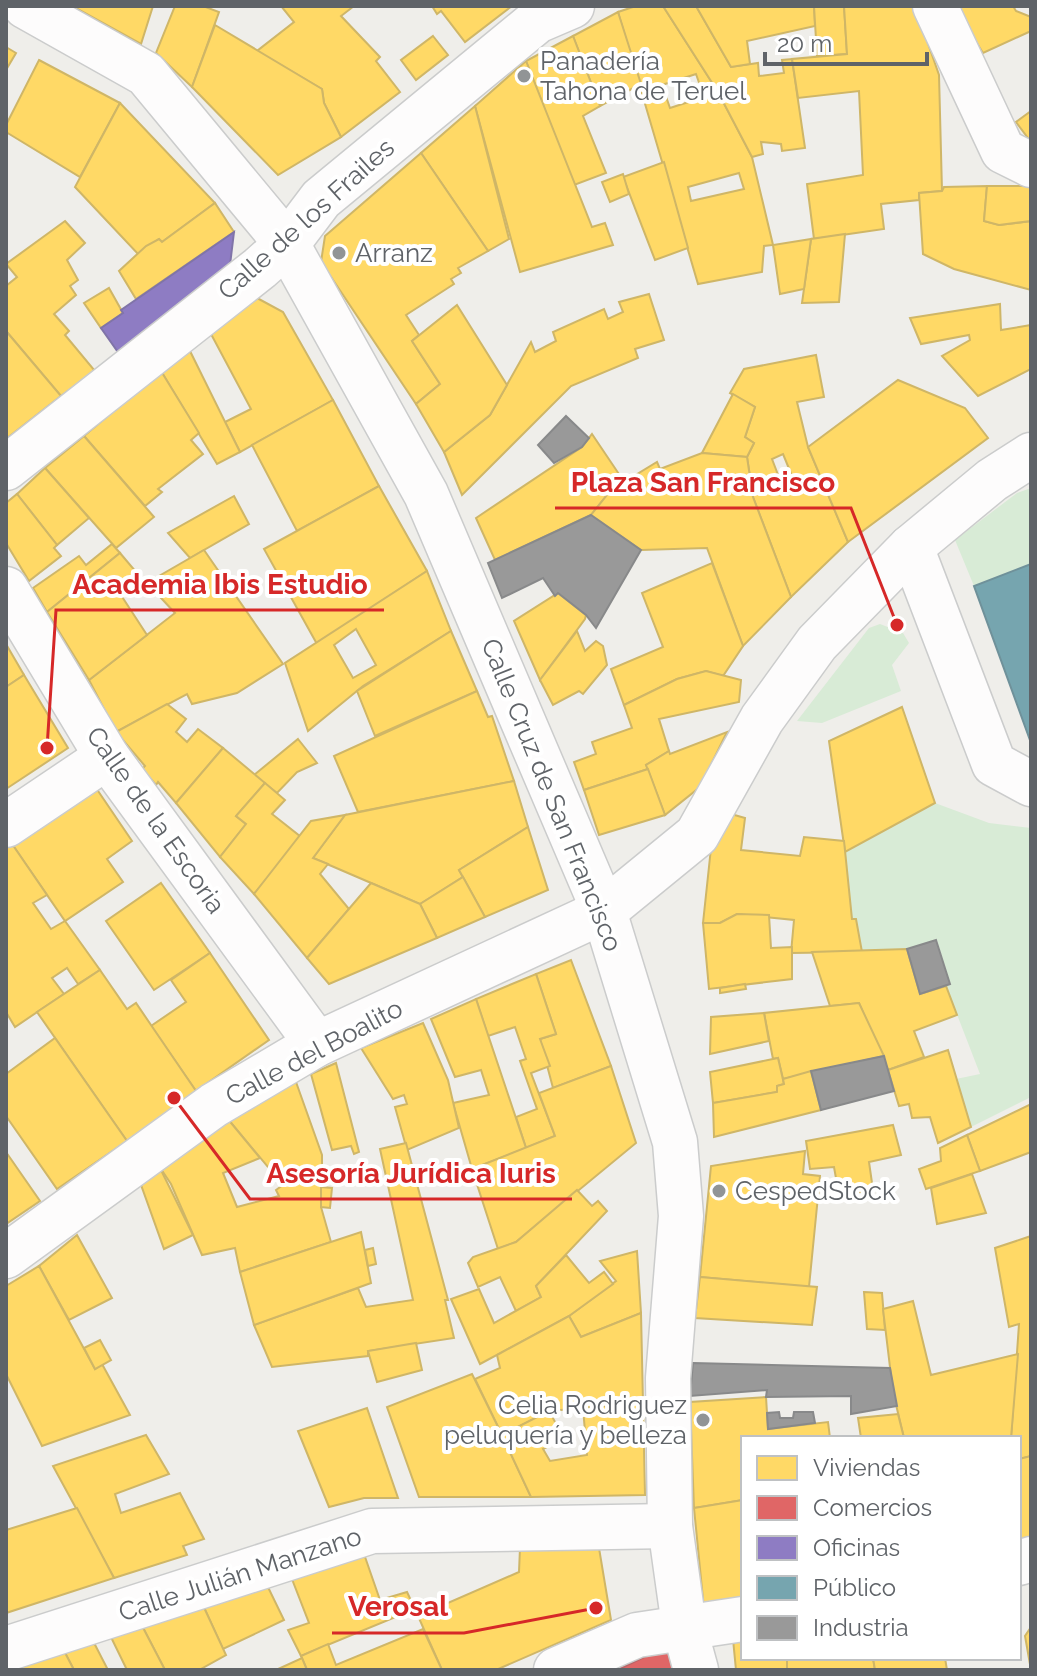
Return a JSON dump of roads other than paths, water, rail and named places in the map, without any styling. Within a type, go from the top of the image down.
[{"type":"street","name":"Calle Cruz de San Francisco","points":[[25,6],[146,74],[287,244],[426,494],[604,911],[675,1142],[681,1216],[668,1378],[670,1526],[684,1626],[696,1670]]},
{"type":"street","name":"Calle de los Frailes","points":[[6,468],[287,244],[321,199],[537,21],[572,6]]},
{"type":"street","points":[[935,6],[1003,151],[1031,165]]},
{"type":"street","name":"Calle del Boalito","points":[[6,1256],[214,1105],[317,1044],[604,911],[697,835],[762,719],[817,643],[911,547],[992,480],[1031,455]]},
{"type":"street","points":[[911,547],[994,764],[1031,784]]},
{"type":"street","name":"Calle de la Escoria","points":[[6,589],[107,757],[317,1044]]},
{"type":"street","points":[[6,825],[107,757]]},
{"type":"street","name":"Calle Julián Manzano","points":[[6,1649],[372,1531],[670,1526]]},
{"type":"street","points":[[556,1670],[637,1635],[741,1619]]},
{"type":"place","name":"Panadería Tahona de Teruel","points":[[524,76]]},
{"type":"place","name":"Arranz","points":[[339,253]]},
{"type":"place","name":"Plaza San Francisco","points":[[897,625]]},
{"type":"place","name":"Academia Ibis Estudio","points":[[47,748]]},
{"type":"place","name":"Asesoría Jurídica Iuris","points":[[174,1098]]},
{"type":"place","name":"CespedStock","points":[[719,1191]]},
{"type":"place","name":"Celia Rodriguez peluquería y belleza","points":[[703,1420]]},
{"type":"place","name":"Verosal","points":[[596,1608]]}]
